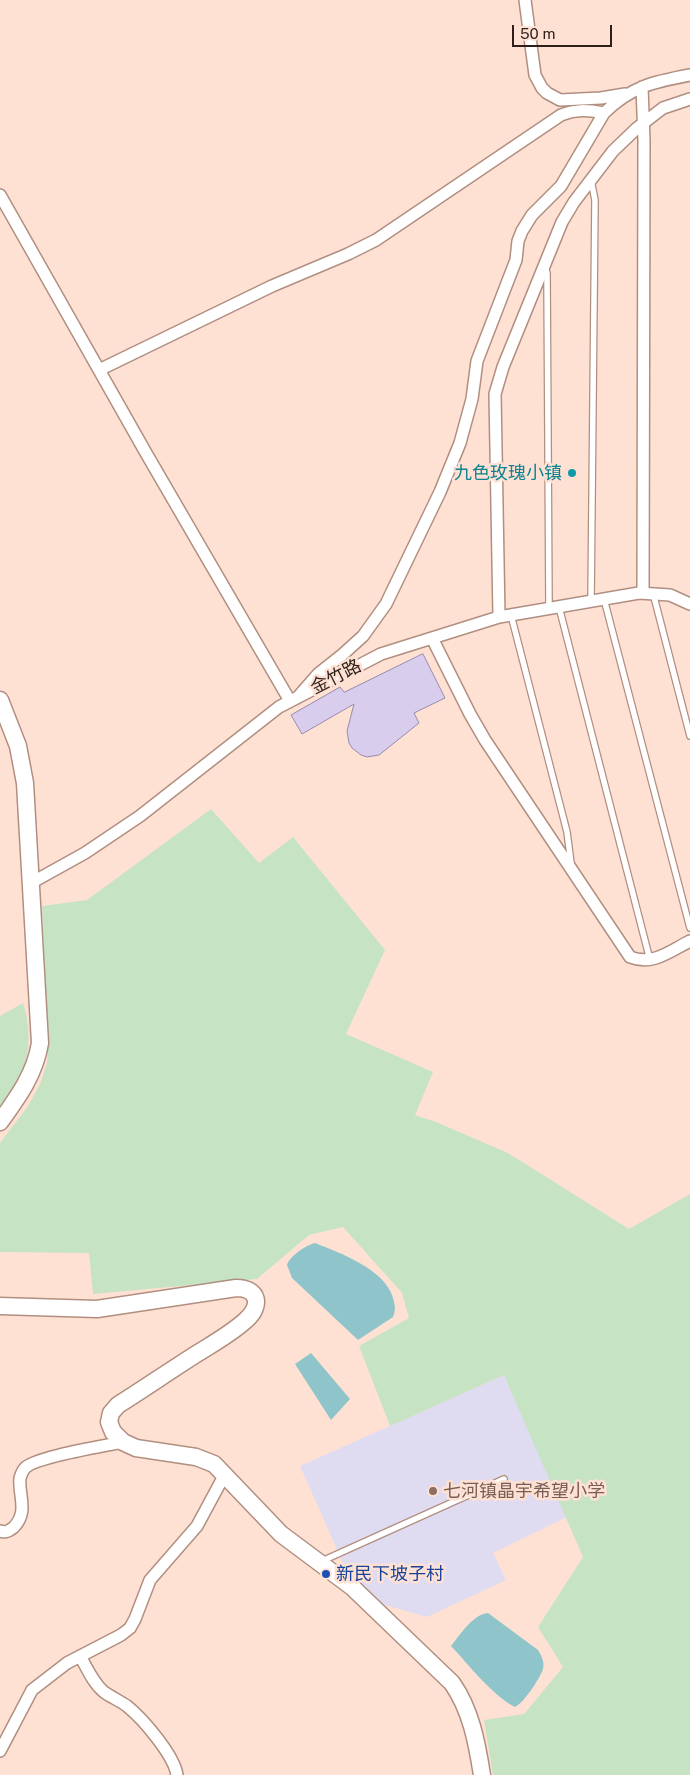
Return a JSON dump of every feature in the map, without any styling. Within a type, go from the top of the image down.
[{"type":"main road","points":[[0,700],[13,729],[22,763],[26,793],[40,1043],[34,1067],[26,1086],[0,1122]]},
{"type":"main road","points":[[0,1306],[97,1309],[236,1288],[250,1290],[256,1299],[253,1313],[246,1320],[114,1409],[110,1422],[113,1432],[123,1442],[136,1448],[196,1456],[210,1461],[225,1474],[281,1534],[352,1587],[452,1683],[459,1692],[470,1718],[482,1775]]},
{"type":"street","points":[[525,0],[535,75],[546,93],[560,100],[601,98],[629,93],[655,82],[690,75]]},
{"type":"street","points":[[642,87],[648,593]]},
{"type":"street","points":[[0,195],[99,370],[293,700],[318,674],[363,636],[386,604],[440,492],[457,452],[470,409],[477,361],[516,260],[517,246],[522,232],[532,215],[560,186],[604,114],[629,93]]},
{"type":"street","points":[[505,616],[495,394],[503,367],[562,222],[591,178],[613,151],[643,123],[662,108],[690,99]]},
{"type":"street","points":[[99,370],[272,286],[376,240],[560,115],[578,110],[589,110],[604,114]]},
{"type":"street","name":"金竹路","points":[[31,883],[86,853],[126,826],[279,707],[381,654],[505,616],[591,601],[648,593],[670,595],[690,604]]},
{"type":"street","points":[[432,638],[465,706],[485,740],[630,957],[638,960],[650,960],[690,941]]},
{"type":"street","points":[[0,1531],[8,1531],[12,1528],[20,1515],[23,1500],[20,1478],[28,1465],[54,1456],[123,1442]]},
{"type":"street","points":[[0,1751],[32,1690],[67,1662],[121,1635],[130,1628],[150,1580],[197,1526],[225,1474]]},
{"type":"street","points":[[80,1656],[97,1685],[141,1718],[172,1759],[177,1775]]},
{"type":"lane","points":[[591,178],[595,200],[591,601]]},
{"type":"lane","points":[[544,266],[547,273],[554,607],[650,960]]},
{"type":"lane","points":[[648,593],[690,736]]},
{"type":"lane","points":[[604,599],[690,928]]},
{"type":"lane","points":[[505,616],[566,832],[572,870]]},
{"type":"lane","points":[[318,1562],[504,1479]]},
{"type":"shaded area","name":"七河镇晶宇希望小学","points":[[504,1375],[567,1517],[493,1553],[506,1580],[427,1617],[378,1603],[347,1572],[300,1466]]},
{"type":"green space","points":[[211,809],[259,863],[293,837],[385,950],[346,1034],[433,1072],[415,1115],[508,1153],[629,1229],[690,1194],[690,1775],[493,1775],[484,1720],[524,1714],[563,1667],[538,1627],[583,1557],[504,1375],[390,1426],[359,1346],[409,1318],[402,1293],[343,1227],[309,1235],[257,1279],[93,1294],[89,1253],[0,1252],[0,1143],[28,1106],[40,1084],[47,1063],[42,906],[87,900]]},
{"type":"green space","points":[[23,1003],[27,1017],[27,1055],[23,1068],[0,1110],[0,1016]]},
{"type":"water","points":[[315,1243],[360,1263],[381,1279],[393,1298],[395,1312],[393,1317],[358,1340],[292,1278],[287,1265],[291,1258],[307,1246]]},
{"type":"water","points":[[311,1353],[350,1399],[331,1420],[295,1364]]},
{"type":"water","points":[[488,1613],[538,1650],[543,1661],[543,1669],[535,1684],[523,1701],[515,1707],[498,1696],[451,1646],[472,1621],[482,1614]]},
{"type":"building","points":[[423,654],[445,698],[414,713],[419,723],[379,755],[367,757],[361,755],[349,743],[347,731],[354,704],[302,734],[291,715],[340,687],[344,692]]},
{"type":"place","name":"九色玫瑰小镇","points":[[572,473]]},
{"type":"place","name":"七河镇晶宇希望小学","points":[[433,1491]]},
{"type":"place","name":"新民下坡子村","points":[[326,1574]]}]
